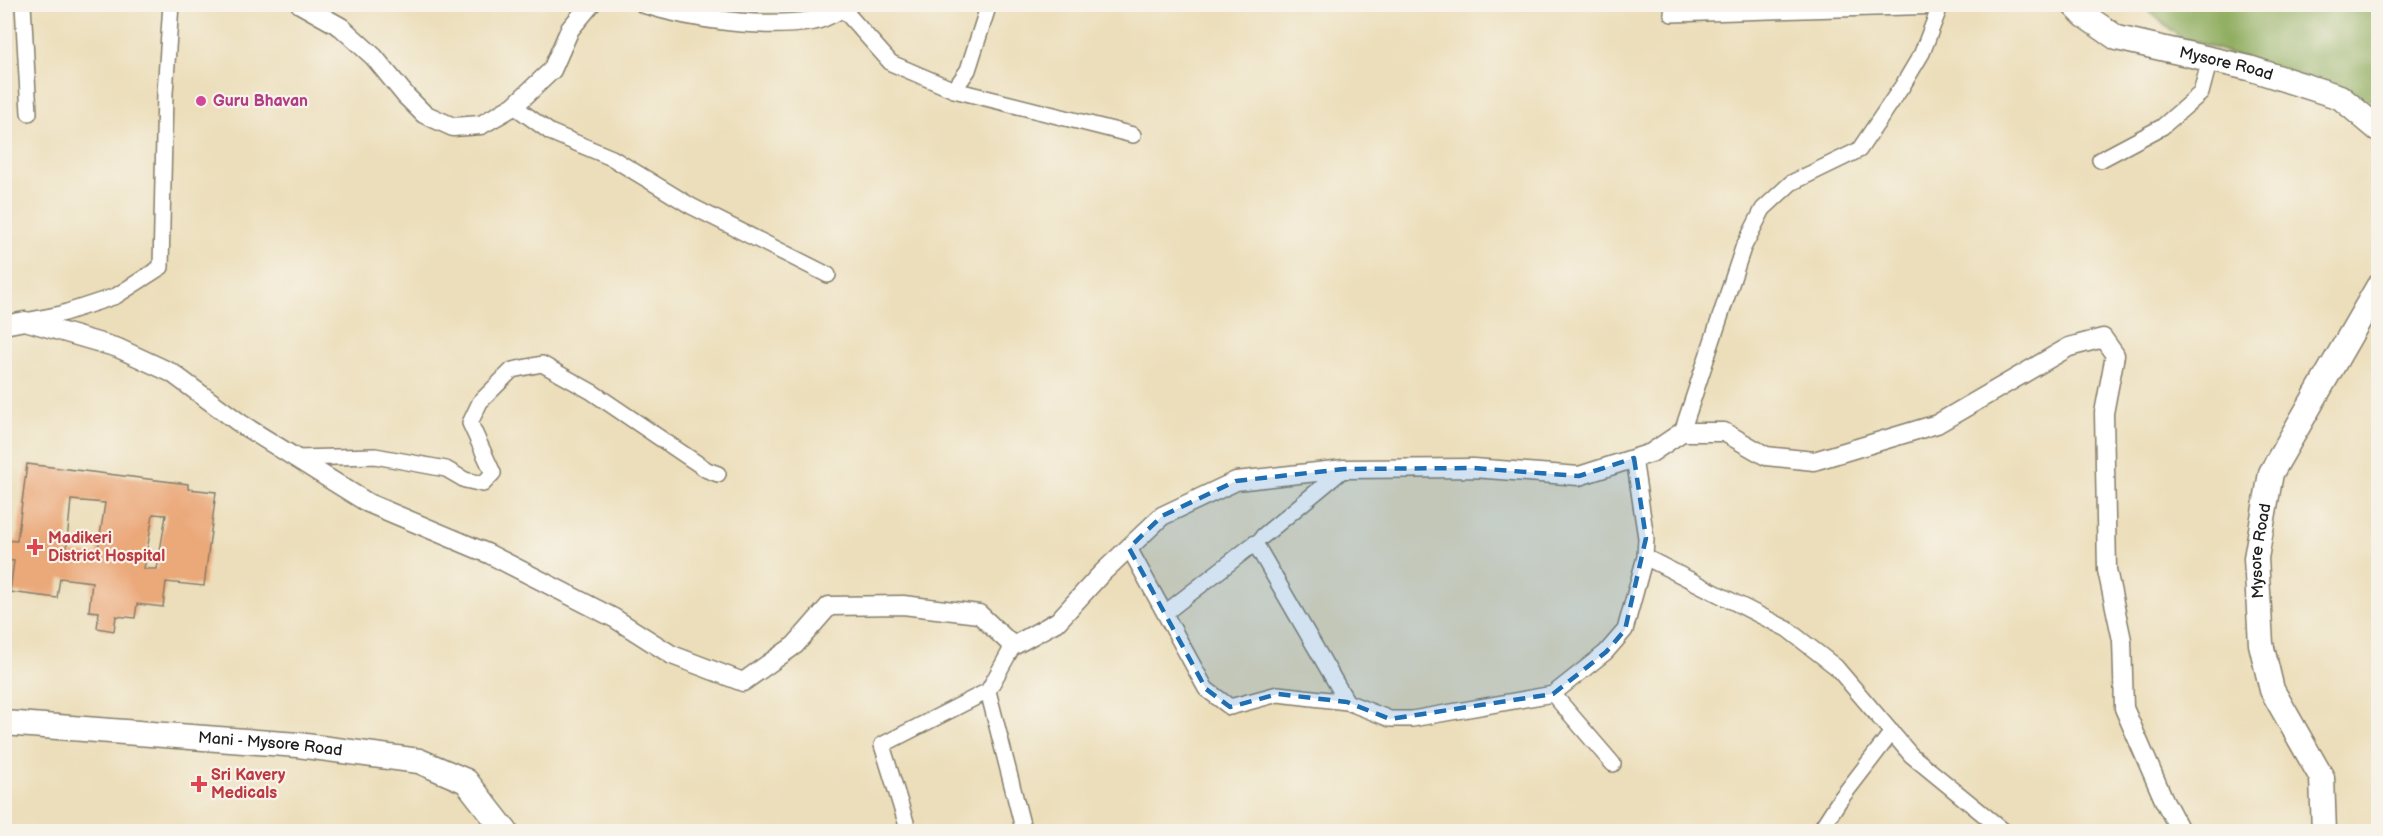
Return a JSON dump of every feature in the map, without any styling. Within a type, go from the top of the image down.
[{"type":"highway","name":"Mysore Road","points":[[2073,4],[2085,16],[2117,38],[2249,68],[2340,97],[2379,129]]},
{"type":"highway","name":"Mysore Road","points":[[2324,831],[2322,778],[2272,690],[2261,644],[2256,558],[2271,473],[2379,287]]},
{"type":"highway","name":"Mani - Mysore Road","points":[[4,723],[298,746],[419,761],[466,781],[506,831]]},
{"type":"street","points":[[23,4],[29,112]]},
{"type":"street","points":[[4,325],[61,314],[116,296],[161,267],[165,93],[171,4]]},
{"type":"street","points":[[300,4],[341,27],[374,57],[424,114],[453,128],[481,125],[514,106],[552,70],[570,29],[591,4]]},
{"type":"street","points":[[644,4],[677,14],[750,24],[814,21],[846,6],[891,63],[954,90],[1133,135]]},
{"type":"street","points":[[954,90],[968,70],[989,4]]},
{"type":"street","points":[[1673,4],[1672,14],[1940,5],[1917,61],[1858,150],[1791,183],[1763,209],[1743,248],[1682,432]]},
{"type":"street","points":[[2100,160],[2162,127],[2201,93],[2211,59]]},
{"type":"street","points":[[514,106],[550,132],[612,158],[691,207],[828,275]]},
{"type":"street","points":[[25,321],[118,348],[172,373],[241,424],[368,503],[499,559],[614,618],[672,655],[743,682],[795,645],[829,606],[903,605],[979,614],[1013,646]]},
{"type":"street","points":[[909,831],[882,745],[988,691],[1013,646],[1058,621],[1101,574],[1162,516],[1236,481],[1344,469],[1473,468],[1579,476],[1651,453],[1682,432],[1724,432],[1766,456],[1814,461],[1936,424],[2068,347],[2103,338],[2115,355],[2104,413],[2107,570],[2122,640],[2124,708],[2164,800],[2181,831]]},
{"type":"street","points":[[297,458],[375,456],[446,469],[465,480],[483,484],[493,473],[470,423],[480,402],[512,370],[542,364],[592,392],[707,470],[718,474]]},
{"type":"street","points":[[1129,548],[1206,689],[1230,707],[1278,694],[1347,702],[1390,719],[1412,719],[1553,694],[1606,652],[1625,630],[1645,557],[1646,538],[1634,459]]},
{"type":"street","points":[[1263,536],[1344,469]]},
{"type":"street","points":[[1165,613],[1255,543],[1347,702]]},
{"type":"street","points":[[1645,557],[1787,629],[1836,667],[1911,754],[2005,831]]},
{"type":"street","points":[[988,691],[1024,831]]},
{"type":"street","points":[[1553,694],[1613,764]]},
{"type":"street","points":[[1819,831],[1892,732]]},
{"type":"highlighted area","points":[[1634,458],[1646,538],[1625,630],[1606,652],[1553,694],[1390,719],[1347,702],[1278,694],[1230,707],[1206,689],[1129,548],[1162,516],[1236,481],[1344,469],[1473,468],[1579,476]]},
{"type":"green space","points":[[2141,5],[2378,5],[2378,103],[2179,36]]},
{"type":"building","name":"Madikeri District Hospital","points":[[27,464],[188,484],[188,489],[216,492],[204,586],[166,582],[163,607],[137,604],[135,618],[116,616],[114,631],[97,628],[99,612],[89,611],[92,582],[60,578],[57,598],[10,592],[14,561],[4,560],[4,540],[17,541]],"holes":[[[71,500],[105,503],[97,555],[66,552]],[[153,514],[166,515],[157,569],[144,569]]]},
{"type":"place","name":"Guru Bhavan","points":[[201,101]]},
{"type":"place","name":"Madikeri District Hospital","points":[[35,547]]},
{"type":"place","name":"Sri Kavery Medicals","points":[[199,784]]}]
